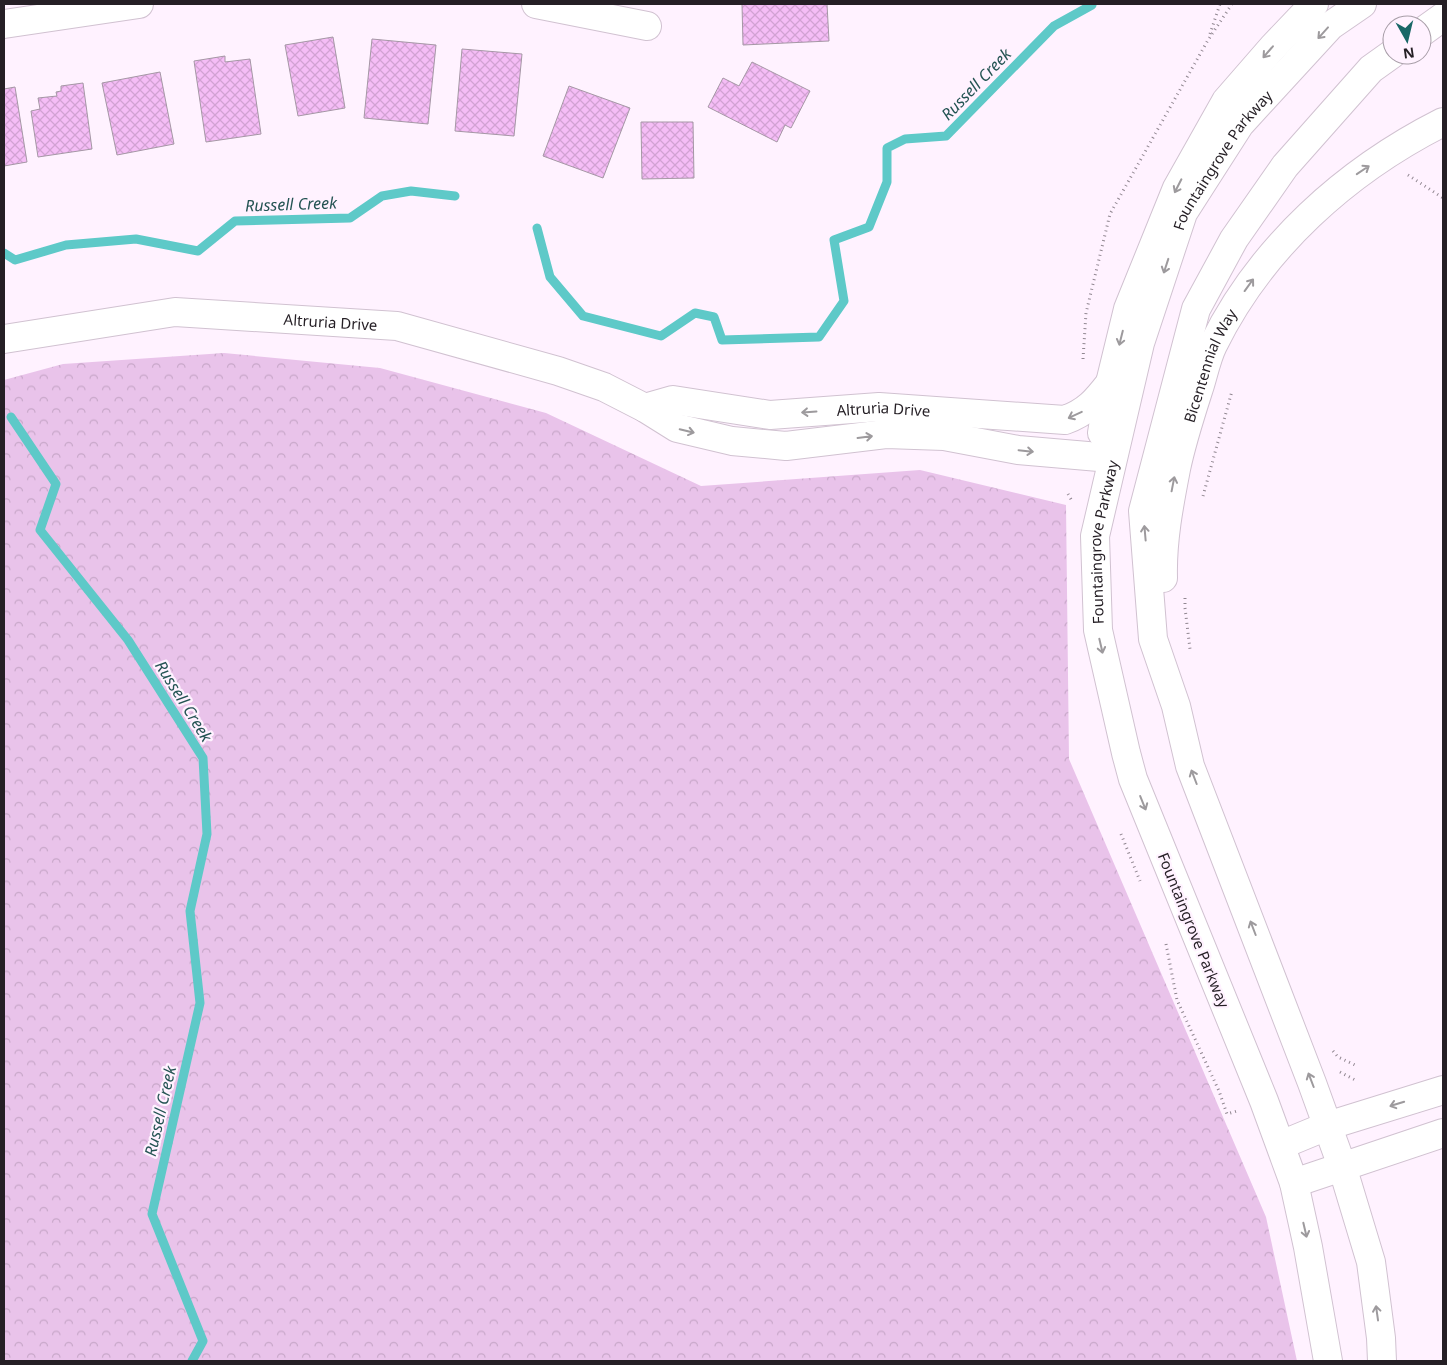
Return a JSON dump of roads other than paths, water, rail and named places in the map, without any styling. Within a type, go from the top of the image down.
[{"type":"main road","points":[[4,24],[139,4]]},
{"type":"main road","points":[[536,4],[648,26]]},
{"type":"main road","points":[[1095,536],[1099,457],[1110,383],[1128,309],[1177,188],[1226,101],[1273,46],[1314,4]]},
{"type":"main road","name":"Fountaingrove Parkway","points":[[1328,1361],[1308,1247],[1294,1182],[1281,1145],[1133,778],[1098,630],[1095,536],[1140,343],[1183,213],[1240,124],[1330,26],[1362,4]]},
{"type":"main road","points":[[1432,25],[1443,17]]},
{"type":"main road","points":[[1382,61],[1371,69],[1285,166],[1234,240],[1196,309],[1143,511],[1153,639],[1176,706],[1190,766],[1342,1166],[1371,1262],[1381,1338],[1382,1361]]},
{"type":"main road","name":"Bicentennial Way","points":[[1176,706],[1164,618],[1163,563],[1166,518],[1182,441],[1212,346],[1240,297],[1288,236],[1309,215],[1347,181],[1443,122]]},
{"type":"main road","name":"Altruria Drive","points":[[4,339],[175,312],[397,326],[558,371],[604,387],[645,408],[677,428],[732,441],[786,446],[886,434],[944,436],[1018,450],[1099,457]]},
{"type":"main road","name":"Altruria Drive","points":[[645,408],[673,400],[770,415],[879,407],[1065,420],[1078,415],[1094,403],[1110,383]]},
{"type":"main road","points":[[1281,1145],[1328,1126],[1443,1090]]},
{"type":"main road","points":[[1294,1182],[1443,1134]]},
{"type":"waterway","name":"Russell Creek","points":[[537,228],[550,277],[583,316],[661,336],[695,313],[714,317],[722,340],[819,337],[844,301],[834,240],[869,227],[887,182],[887,148],[905,139],[946,136],[1054,26],[1091,4]]},
{"type":"waterway","name":"Russell Creek","points":[[4,253],[15,260],[66,245],[136,239],[198,251],[235,221],[350,218],[382,196],[411,191],[455,196]]},
{"type":"waterway","name":"Russell Creek","points":[[11,417],[56,484],[40,530],[128,640],[203,758],[207,834],[190,911],[200,1003],[152,1214],[203,1341],[192,1361]]}]
